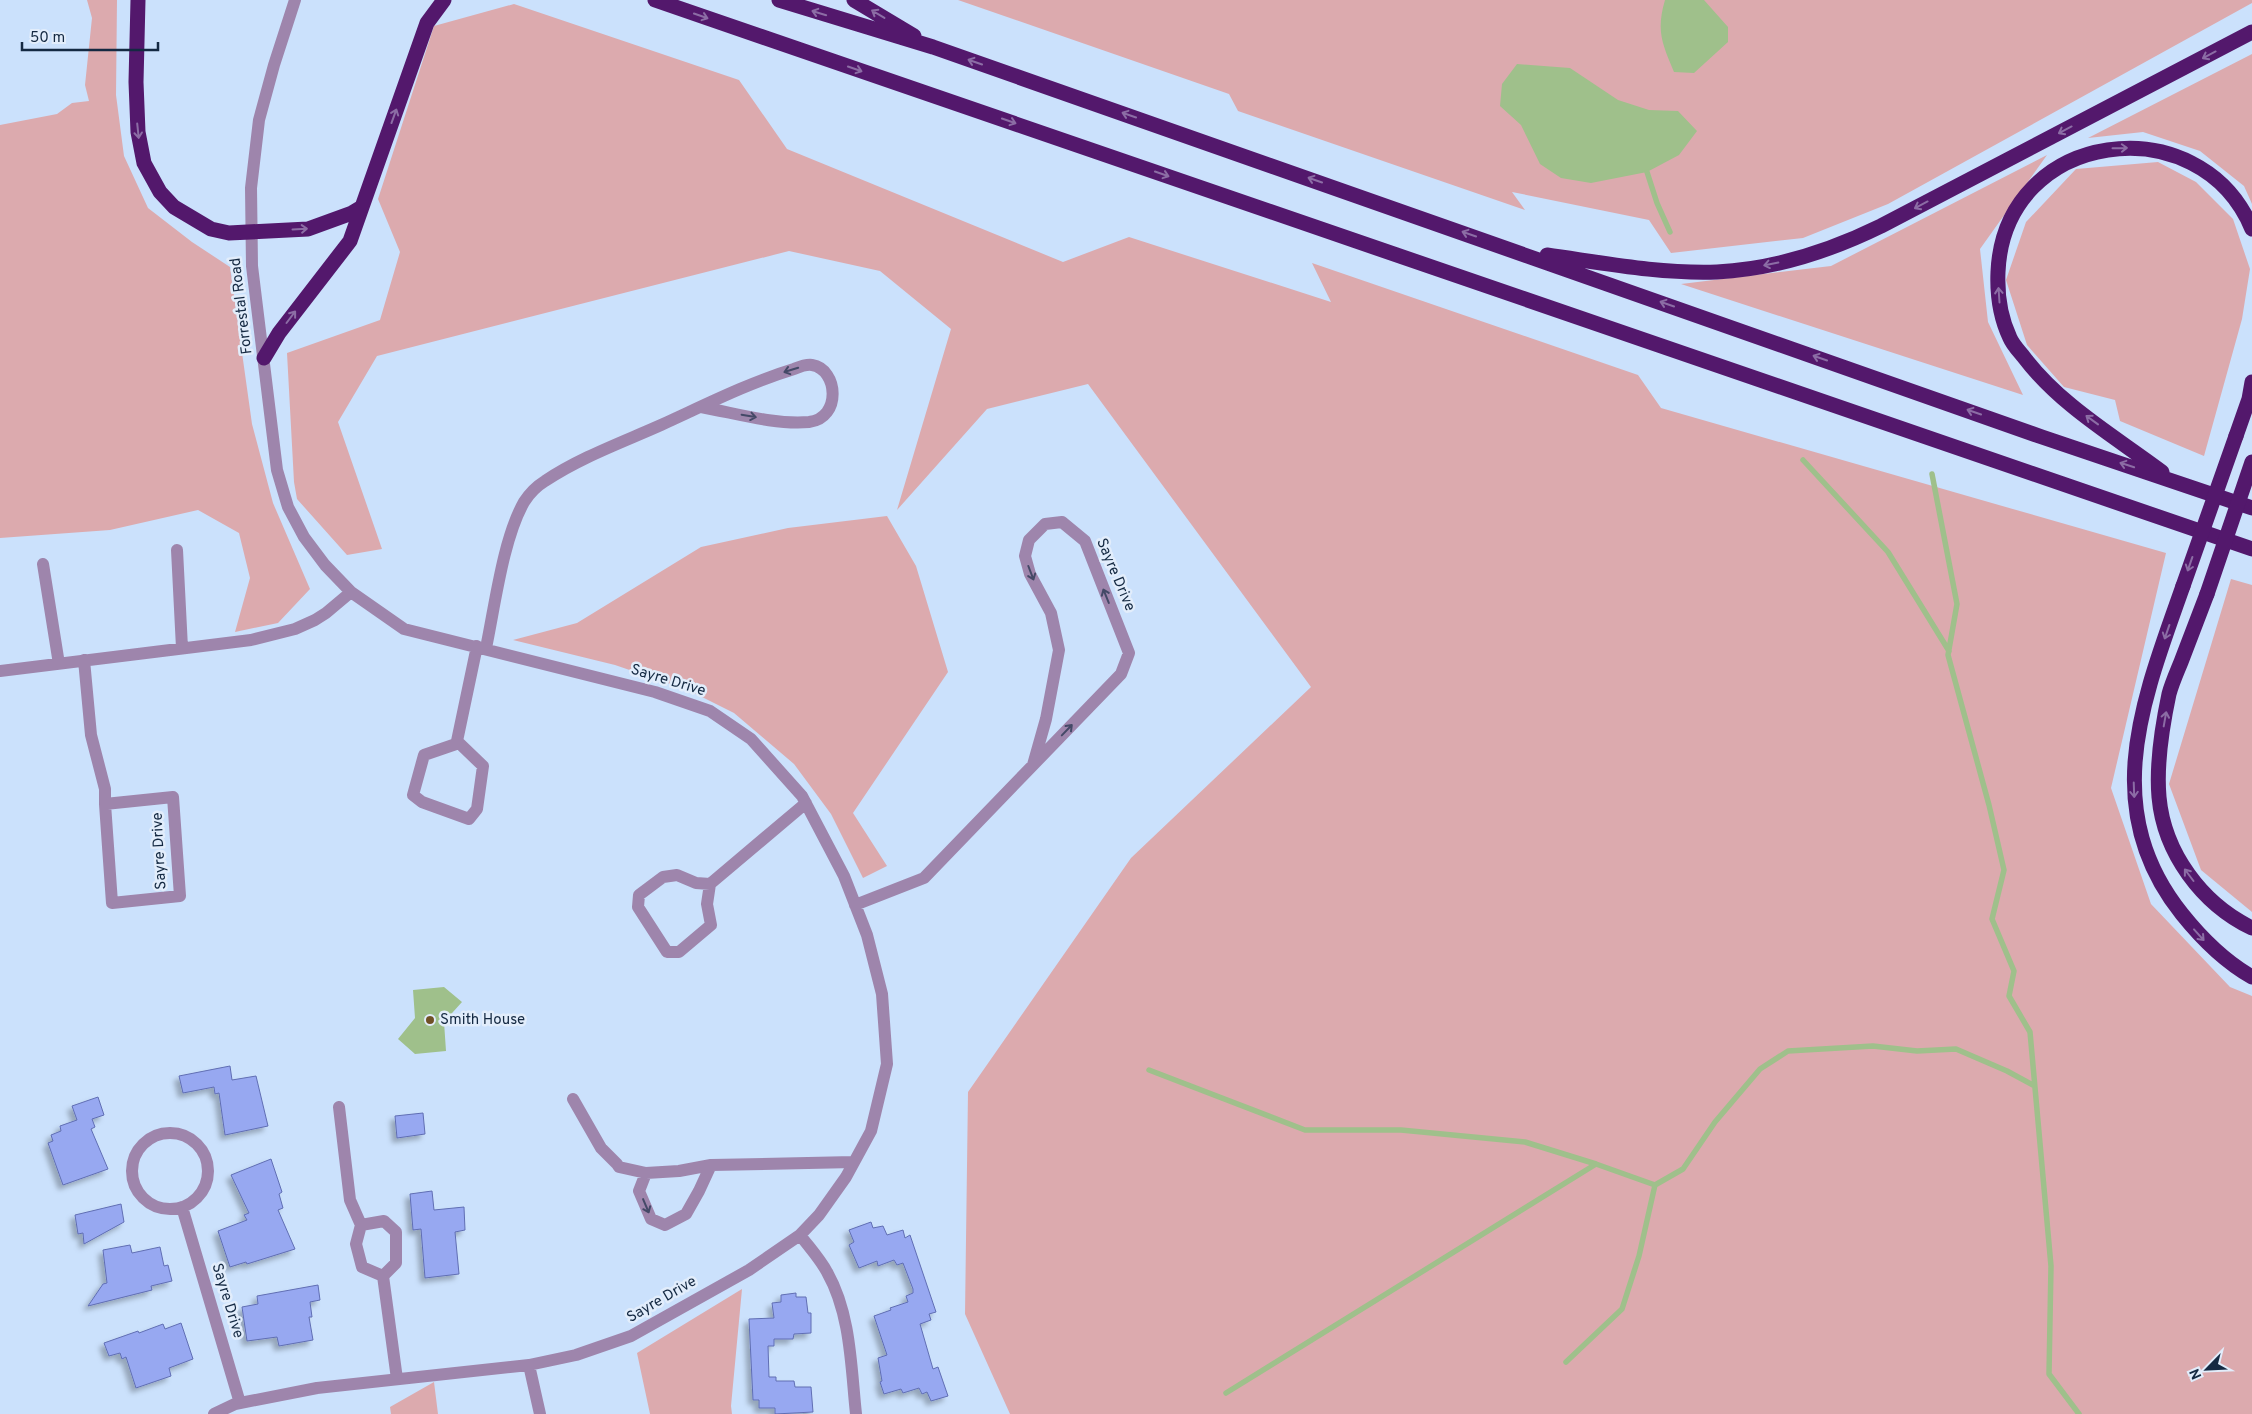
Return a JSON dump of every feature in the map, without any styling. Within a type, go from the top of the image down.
[{"type":"highway","points":[[138,0],[137,124],[144,163],[160,192],[174,207],[191,219],[211,229],[229,233],[308,229],[352,213],[362,207]]},
{"type":"highway","points":[[264,358],[279,333],[350,241],[427,23],[444,0]]},
{"type":"highway","points":[[655,0],[2252,548]]},
{"type":"highway","points":[[779,0],[933,47],[1515,250],[2042,437],[2174,480],[2252,508]]},
{"type":"highway","points":[[854,0],[933,47]]},
{"type":"highway","points":[[1515,250],[1645,268],[1696,272],[1746,269],[1798,258],[1853,240],[2252,32]]},
{"type":"highway","points":[[2174,480],[2056,394],[2031,367],[2010,339],[2000,311],[1998,282],[1999,256],[2005,234],[2018,206],[2036,183],[2070,161],[2110,149],[2127,148],[2169,154],[2209,174],[2223,186],[2239,205],[2252,229]]},
{"type":"highway","points":[[2252,382],[2250,395],[2236,436],[2154,668],[2140,719],[2134,752],[2134,799],[2141,833],[2151,861],[2167,894],[2209,946],[2252,977]]},
{"type":"highway","points":[[2252,462],[2207,594],[2170,692],[2159,750],[2159,798],[2169,837],[2185,870],[2210,900],[2240,922],[2252,928]]},
{"type":"street","name":"Forrestal Road","points":[[295,0],[259,120],[251,188],[252,266],[277,470],[288,507],[309,544],[325,566],[351,592]]},
{"type":"street","points":[[457,741],[483,766],[477,809],[469,818],[422,802],[413,795],[424,755],[456,744],[512,529],[525,501],[537,487],[594,455],[769,376],[810,364],[818,366],[825,372],[833,391],[832,406],[826,414],[810,422],[774,420],[701,407]]},
{"type":"street","name":"Sayre Drive","points":[[855,905],[924,878],[1121,674],[1129,653],[1085,541],[1062,522],[1045,524],[1029,540],[1025,556],[1030,574],[1051,613],[1059,650],[1046,719],[1033,765]]},
{"type":"street","points":[[177,550],[182,648]]},
{"type":"street","points":[[43,564],[59,664]]},
{"type":"street","name":"Sayre Drive","points":[[214,1414],[240,1403],[317,1388],[529,1365],[576,1355],[631,1336],[748,1270],[800,1235],[819,1215],[854,1162],[871,1131],[887,1064],[882,994],[867,934],[844,876],[802,796],[751,739],[710,711],[655,692],[482,647],[404,629],[351,592]]},
{"type":"street","points":[[0,671],[251,640],[295,628],[326,613],[351,592]]},
{"type":"street","name":"Sayre Drive","points":[[84,660],[91,735],[105,789],[105,804],[112,903],[180,896],[173,797],[105,804]]},
{"type":"street","points":[[710,884],[696,883],[677,875],[663,877],[639,895],[638,907],[667,952],[679,952],[711,926],[706,904],[710,884],[806,803]]},
{"type":"street","points":[[573,1099],[601,1148],[617,1164],[646,1174],[679,1171],[711,1165],[854,1162]]},
{"type":"street","points":[[339,1107],[350,1200],[361,1225],[356,1244],[362,1267],[383,1276]]},
{"type":"street","points":[[161,1133],[187,1136],[197,1144],[206,1161],[207,1180],[202,1192],[182,1208],[158,1208],[146,1202],[138,1193],[133,1181],[131,1169],[134,1156],[140,1146],[150,1138],[161,1133]]},
{"type":"street","points":[[646,1174],[639,1191],[651,1219],[665,1225],[686,1214],[711,1165]]},
{"type":"street","name":"Sayre Drive","points":[[182,1208],[240,1403]]},
{"type":"street","points":[[361,1225],[384,1221],[396,1232],[396,1263],[383,1276]]},
{"type":"street","points":[[800,1235],[828,1272],[839,1300],[850,1347],[856,1414]]},
{"type":"street","points":[[383,1276],[397,1379]]},
{"type":"street","points":[[529,1365],[540,1414]]},
{"type":"shaded area","points":[[87,0],[117,0],[116,95],[124,156],[148,208],[192,242],[230,267],[252,424],[273,503],[310,589],[278,623],[235,632],[250,578],[239,533],[198,510],[110,530],[0,538],[0,125],[57,114],[72,103],[89,101],[85,85],[92,18]]},
{"type":"shaded area","points":[[958,0],[2252,0],[2252,3],[1888,204],[1803,238],[1671,253],[1649,220],[1512,192],[1525,210],[1238,111],[1229,94]]},
{"type":"shaded area","points":[[1665,0],[1704,0],[1728,27],[1728,42],[1694,73],[1674,72],[1670,62],[1661,29]]},
{"type":"shaded area","points":[[514,4],[739,80],[787,149],[1063,262],[1129,237],[1331,302],[1312,263],[1638,375],[1661,408],[2166,553],[2111,788],[2151,904],[2230,987],[2252,996],[2252,1414],[1010,1414],[965,1314],[968,1092],[1131,858],[1311,687],[1088,384],[987,409],[897,510],[951,329],[880,271],[789,251],[377,356],[338,422],[382,549],[347,555],[297,499],[294,482],[287,353],[380,320],[400,252],[378,199],[434,26]]},
{"type":"shaded area","points":[[2252,54],[2252,204],[2244,186],[2200,151],[2143,132],[2088,138]]},
{"type":"shaded area","points":[[1517,64],[1570,68],[1618,100],[1649,110],[1678,111],[1697,131],[1679,155],[1647,172],[1591,183],[1561,178],[1540,164],[1521,125],[1500,106],[1502,84]]},
{"type":"shaded area","points":[[2047,155],[1980,249],[1988,322],[2023,395],[1681,284],[1831,266]]},
{"type":"shaded area","points":[[2158,162],[2196,182],[2233,219],[2250,269],[2242,319],[2204,456],[2120,421],[2115,400],[2064,387],[2027,345],[2006,280],[2026,222],[2076,169]]},
{"type":"shaded area","points":[[887,516],[916,566],[948,672],[853,813],[887,866],[863,878],[831,814],[794,764],[734,713],[688,690],[615,665],[513,640],[577,623],[701,547],[788,528]]},
{"type":"shaded area","points":[[2231,579],[2252,585],[2252,912],[2201,870],[2169,784]]},
{"type":"shaded area","name":"Smith House","points":[[444,987],[462,1002],[444,1022],[446,1051],[415,1054],[398,1039],[415,1018],[413,990]]},
{"type":"shaded area","points":[[742,1289],[731,1406],[732,1414],[650,1414],[637,1353]]},
{"type":"shaded area","points":[[434,1382],[438,1414],[391,1414],[390,1407]]},
{"type":"building","points":[[230,1066],[232,1080],[256,1076],[268,1126],[225,1135],[219,1093],[215,1094],[214,1087],[183,1093],[179,1076]]},
{"type":"building","points":[[98,1097],[104,1115],[92,1119],[95,1127],[91,1129],[108,1169],[63,1185],[48,1143],[53,1141],[51,1135],[61,1131],[60,1126],[77,1120],[72,1106]]},
{"type":"building","points":[[423,1113],[425,1134],[397,1138],[395,1116]]},
{"type":"building","points":[[271,1159],[282,1192],[279,1194],[283,1208],[278,1210],[295,1249],[247,1264],[246,1262],[230,1267],[218,1231],[247,1220],[244,1215],[249,1213],[231,1175]]},
{"type":"building","points":[[432,1191],[434,1210],[464,1207],[465,1230],[455,1232],[459,1274],[425,1278],[421,1229],[413,1230],[410,1194]]},
{"type":"building","points":[[121,1204],[124,1222],[84,1244],[83,1233],[78,1234],[75,1215]]},
{"type":"building","points":[[871,1222],[873,1228],[883,1226],[887,1235],[903,1230],[905,1238],[910,1235],[936,1312],[929,1314],[931,1320],[920,1324],[933,1369],[938,1367],[948,1396],[931,1401],[927,1392],[922,1394],[919,1388],[903,1393],[901,1389],[884,1394],[880,1382],[882,1381],[878,1358],[887,1355],[874,1316],[908,1302],[906,1296],[913,1293],[913,1289],[903,1263],[897,1265],[894,1260],[878,1266],[877,1261],[859,1268],[849,1245],[854,1242],[849,1230]]},
{"type":"building","points":[[130,1245],[132,1253],[160,1247],[164,1266],[168,1265],[172,1281],[151,1286],[152,1290],[88,1306],[103,1284],[107,1283],[103,1250]]},
{"type":"building","points":[[318,1285],[320,1300],[310,1302],[312,1317],[309,1317],[313,1340],[279,1346],[277,1337],[247,1341],[242,1307],[258,1304],[257,1296]]},
{"type":"building","points":[[796,1293],[796,1297],[806,1297],[808,1313],[811,1313],[811,1333],[794,1334],[793,1339],[774,1339],[774,1346],[768,1346],[769,1377],[776,1377],[776,1381],[794,1381],[795,1387],[811,1387],[813,1412],[775,1414],[775,1408],[759,1408],[759,1400],[753,1400],[749,1319],[774,1318],[772,1303],[781,1302],[781,1295]]},
{"type":"building","points":[[181,1323],[193,1359],[169,1368],[171,1376],[136,1388],[126,1357],[122,1359],[120,1353],[109,1356],[104,1343],[163,1324],[165,1329]]},
{"type":"waterway","points":[[1647,172],[1657,203],[1670,232]]},
{"type":"waterway","points":[[1803,460],[1888,552],[1949,651]]},
{"type":"waterway","points":[[1932,474],[1957,604],[1948,655],[1989,805],[2004,870],[1992,919],[2014,971],[2009,996],[2030,1032],[2051,1266],[2049,1374],[2079,1414]]},
{"type":"waterway","points":[[1226,1393],[1596,1164],[1655,1185],[1683,1169],[1715,1122],[1760,1069],[1788,1051],[1873,1046],[1917,1051],[1956,1049],[2007,1071],[2033,1085]]},
{"type":"waterway","points":[[1149,1070],[1305,1130],[1401,1130],[1525,1142],[1596,1164]]},
{"type":"waterway","points":[[1566,1362],[1622,1309],[1639,1256],[1655,1185]]},
{"type":"place","name":"Smith House","points":[[430,1020]]}]
